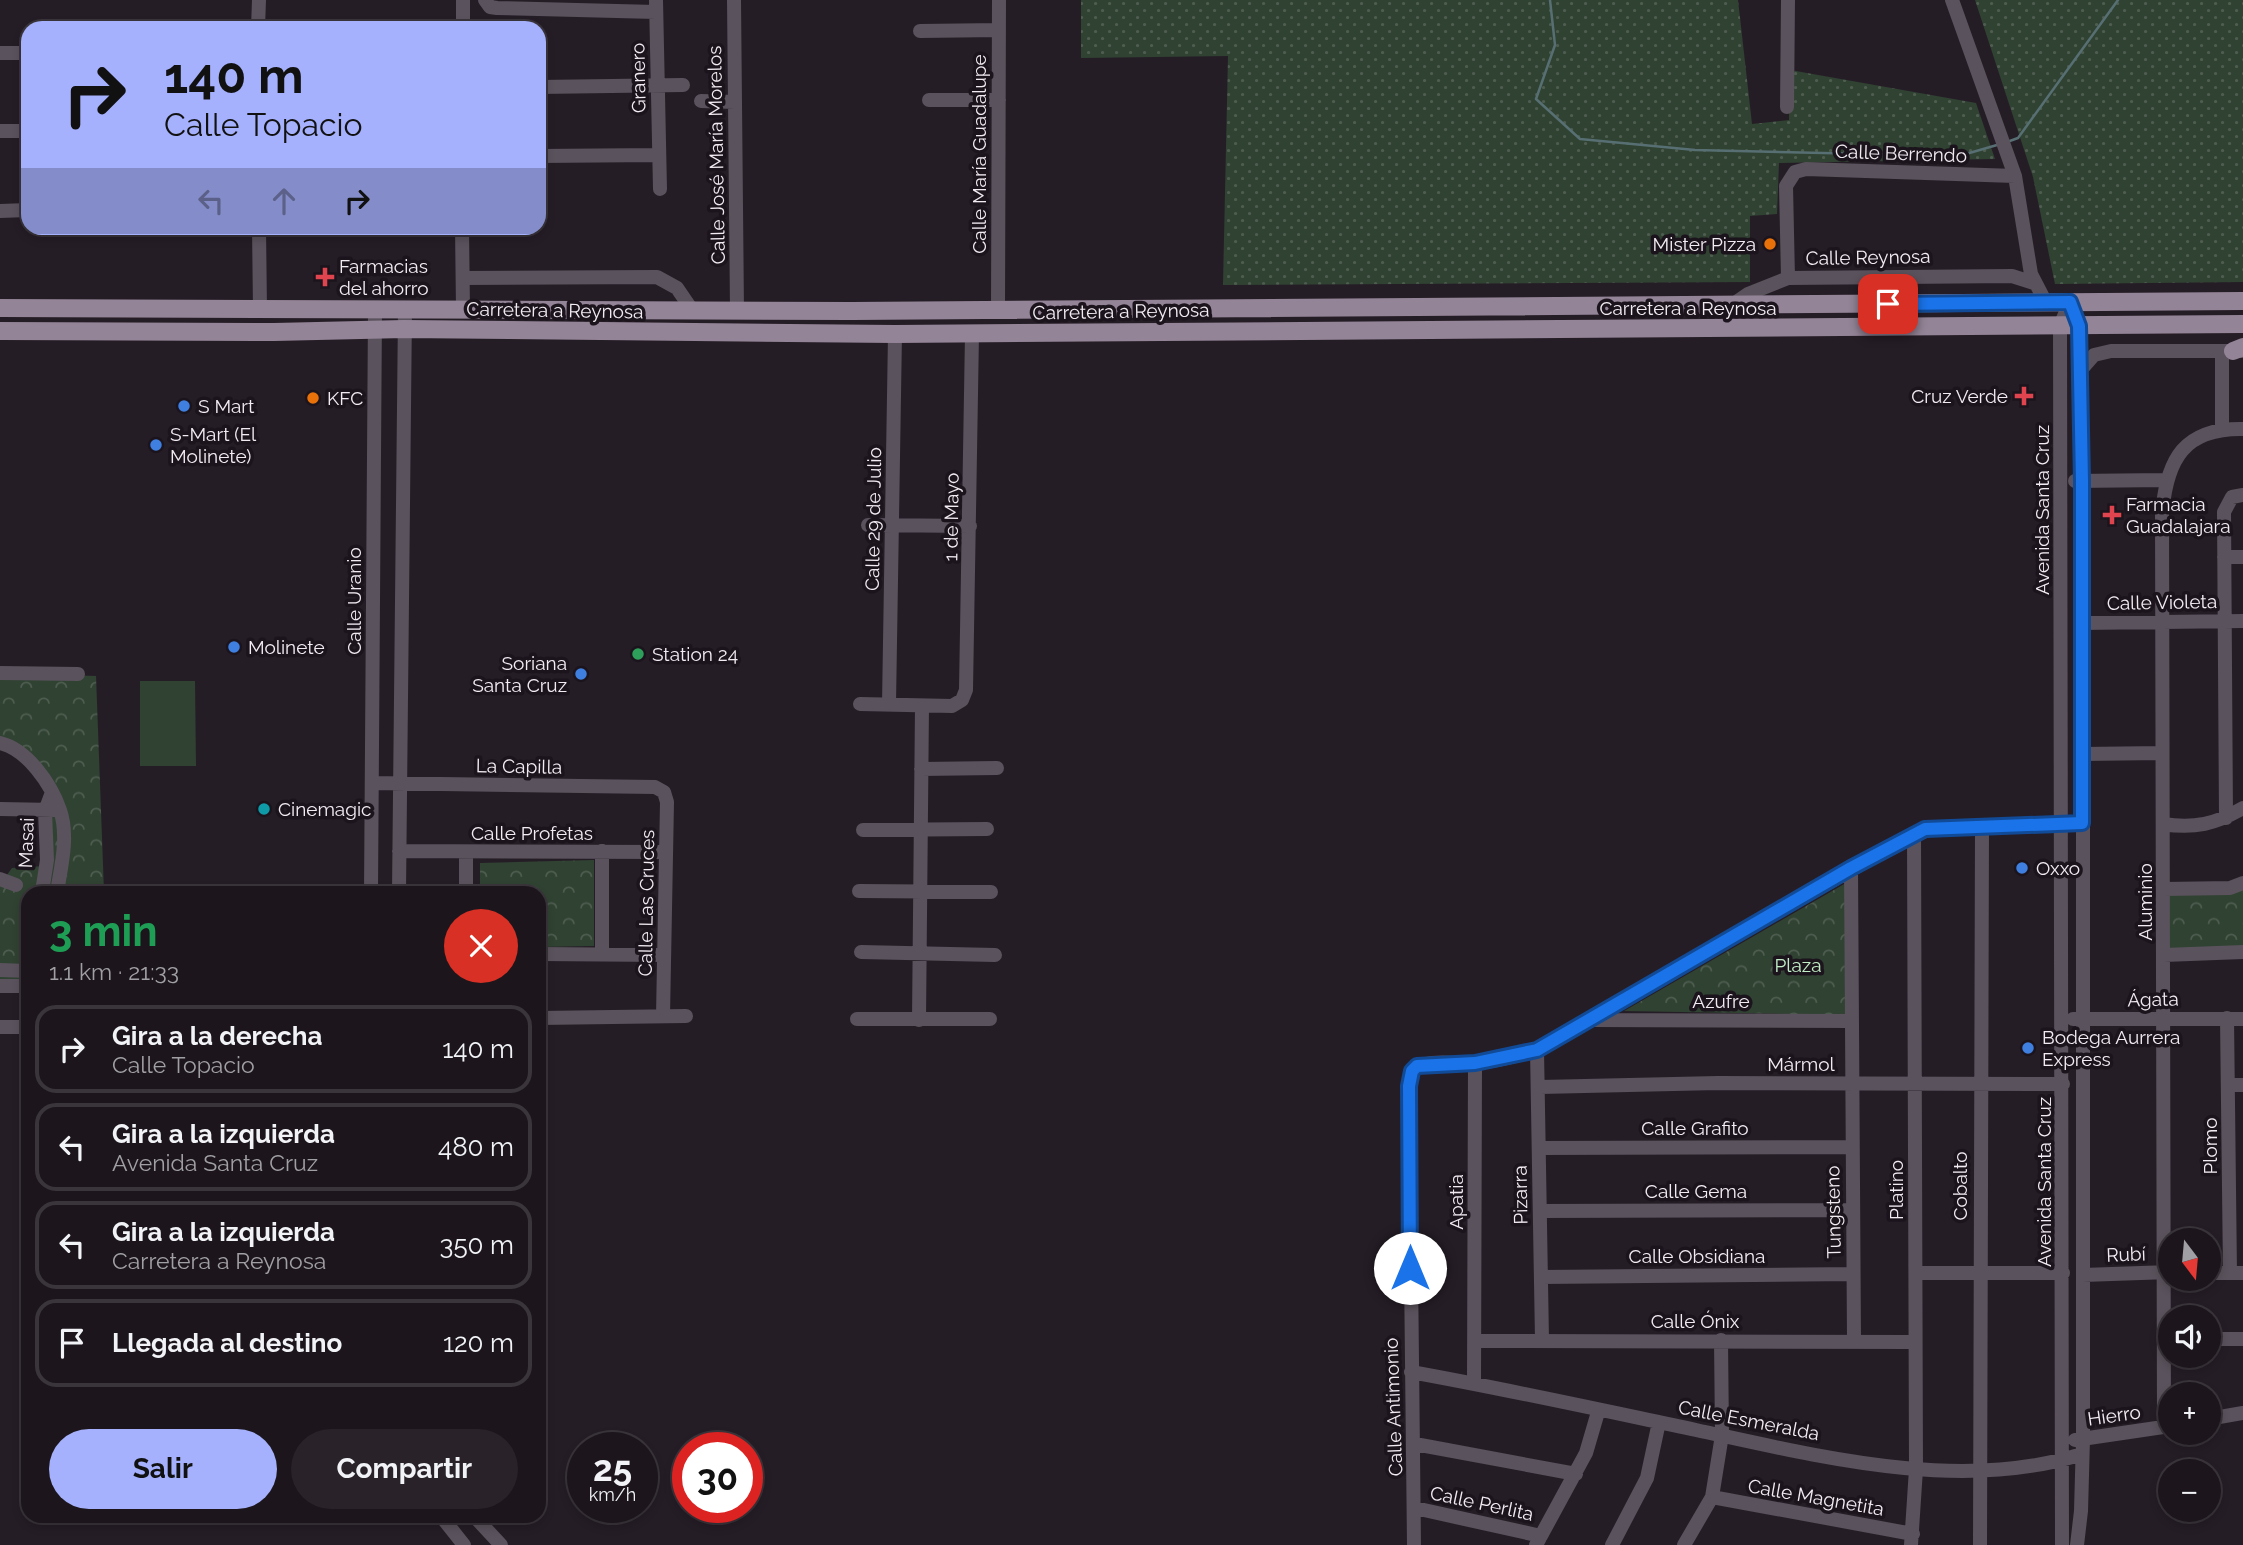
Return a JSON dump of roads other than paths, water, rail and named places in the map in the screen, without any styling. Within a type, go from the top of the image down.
[{"type":"main road","name":"Carretera a Reynosa","points":[[0,308],[852,311],[2243,301]]},
{"type":"main road","points":[[1546,306],[1546,329]]},
{"type":"main road","points":[[172,332],[198,324],[239,318],[260,309],[276,319],[323,330]]},
{"type":"main road","points":[[541,330],[558,316],[598,309]]},
{"type":"main road","points":[[915,333],[937,321],[978,309]]},
{"type":"main road","points":[[972,334],[977,324],[988,317],[1049,309]]},
{"type":"main road","points":[[852,311],[877,317],[877,324],[869,334]]},
{"type":"main road","name":"Carretera a Reynosa","points":[[0,331],[404,329],[972,334],[2243,324]]},
{"type":"street","points":[[258,21],[259,0]]},
{"type":"street","points":[[463,0],[463,21]]},
{"type":"street","name":"Calle José María Morelos","points":[[734,0],[737,310]]},
{"type":"street","name":"Calle María Guadalupe","points":[[998,309],[999,0]]},
{"type":"street","points":[[1787,107],[1788,0]]},
{"type":"street","points":[[1952,0],[2015,176],[2034,283],[2046,303]]},
{"type":"street","points":[[488,3],[656,6]]},
{"type":"street","name":"Granero","points":[[656,6],[657,155],[660,189]]},
{"type":"street","points":[[920,31],[999,30]]},
{"type":"street","points":[[0,53],[21,53]]},
{"type":"street","points":[[546,87],[683,85]]},
{"type":"street","points":[[929,100],[999,100]]},
{"type":"street","points":[[701,102],[735,102]]},
{"type":"street","points":[[0,131],[21,131]]},
{"type":"street","points":[[546,156],[657,155]]},
{"type":"street","name":"Calle Berrendo","points":[[1787,278],[1786,186],[1788,178],[1806,169],[2015,176]]},
{"type":"street","points":[[0,211],[21,211]]},
{"type":"street","points":[[260,235],[260,309]]},
{"type":"street","points":[[462,235],[463,309]]},
{"type":"street","points":[[2012,276],[2029,258]]},
{"type":"street","name":"Calle Reynosa","points":[[1730,306],[1748,294],[1787,278],[2012,276],[2034,283]]},
{"type":"street","points":[[463,278],[657,277],[677,288],[692,310]]},
{"type":"street","name":"Avenida Santa Cruz","points":[[2062,1545],[2060,326],[2070,302]]},
{"type":"street","name":"Avenida Santa Cruz","points":[[2070,302],[2079,326],[2082,481],[2083,1439],[2077,1545]]},
{"type":"street","name":"Calle Uranio","points":[[372,886],[375,310]]},
{"type":"street","points":[[399,886],[405,310]]},
{"type":"street","points":[[2079,326],[2089,342],[2111,351]]},
{"type":"street","name":"Calle 29 de Julio","points":[[889,704],[895,334]]},
{"type":"street","name":"1 de Mayo","points":[[922,706],[952,706],[962,700],[966,691],[972,334]]},
{"type":"street","points":[[2080,371],[2094,355],[2111,351],[2235,350],[2222,429]]},
{"type":"street","points":[[2062,482],[2165,480],[2174,462],[2194,440],[2222,429],[2243,429]]},
{"type":"street","name":"Aluminio","points":[[2165,480],[2161,753],[2167,1228]]},
{"type":"street","points":[[2226,818],[2226,503],[2232,497],[2243,495]]},
{"type":"street","points":[[868,525],[970,526]]},
{"type":"street","points":[[2224,557],[2243,558]]},
{"type":"street","name":"Calle Violeta","points":[[2081,623],[2243,621]]},
{"type":"street","points":[[0,673],[78,674]]},
{"type":"street","points":[[860,704],[922,706],[919,1020]]},
{"type":"street","name":"Masai","points":[[0,743],[13,746],[29,761],[51,795],[64,845],[58,886]]},
{"type":"street","points":[[2083,754],[2161,753]]},
{"type":"street","points":[[921,769],[997,768]]},
{"type":"street","name":"La Capilla","points":[[372,783],[655,788],[664,792]]},
{"type":"street","name":"Calle Las Cruces","points":[[663,1016],[667,802],[664,792]]},
{"type":"street","points":[[2163,824],[2189,828],[2226,818],[2243,808]]},
{"type":"street","points":[[0,809],[53,811]]},
{"type":"street","name":"Masai","points":[[43,886],[53,811]]},
{"type":"street","points":[[1475,1063],[1537,1050],[1851,868],[1925,829],[2082,823]]},
{"type":"street","name":"Cobalto","points":[[1980,1545],[1979,1084],[1982,827]]},
{"type":"street","points":[[863,830],[987,829]]},
{"type":"street","name":"Platino","points":[[1912,1540],[1916,1469],[1914,834]]},
{"type":"street","name":"Calle Profetas","points":[[399,851],[666,852]]},
{"type":"street","points":[[602,851],[602,953]]},
{"type":"street","points":[[466,853],[466,886]]},
{"type":"street","points":[[46,866],[61,867]]},
{"type":"street","name":"Tungsteno","points":[[1851,868],[1854,1340]]},
{"type":"street","points":[[0,879],[16,885]]},
{"type":"street","points":[[2164,889],[2230,888],[2243,883]]},
{"type":"street","points":[[859,891],[991,892]]},
{"type":"street","points":[[861,952],[995,955]]},
{"type":"street","points":[[2164,955],[2243,952]]},
{"type":"street","points":[[546,954],[664,955]]},
{"type":"street","points":[[0,970],[21,971]]},
{"type":"street","points":[[0,986],[21,986]]},
{"type":"street","points":[[546,1018],[686,1016]]},
{"type":"street","name":"Ágata","points":[[2063,1018],[2243,1019]]},
{"type":"street","name":"Plomo","points":[[2227,1018],[2236,1085],[2236,1273]]},
{"type":"street","points":[[857,1019],[990,1019]]},
{"type":"street","name":"Azufre","points":[[1591,1020],[1851,1021]]},
{"type":"street","points":[[0,1027],[21,1027]]},
{"type":"street","name":"Pizarra","points":[[1537,1050],[1540,1087],[1542,1340]]},
{"type":"street","name":"Calle Antimonio","points":[[1414,1545],[1415,1444],[1411,1372],[1409,1086],[1412,1071],[1423,1064],[1475,1063]]},
{"type":"street","name":"Apatia","points":[[1474,1383],[1475,1063]]},
{"type":"street","name":"Mármol","points":[[1540,1087],[2063,1084]]},
{"type":"street","name":"Calle Grafito","points":[[1539,1148],[1852,1147]]},
{"type":"street","name":"Calle Gema","points":[[1540,1211],[1852,1210]]},
{"type":"street","name":"Rubí","points":[[2083,1275],[2158,1272]]},
{"type":"street","points":[[1916,1273],[2063,1273]]},
{"type":"street","name":"Calle Obsidiana","points":[[1541,1277],[1853,1274]]},
{"type":"street","points":[[2221,1339],[2243,1339]]},
{"type":"street","name":"Calle Ónix","points":[[1475,1340],[1915,1342]]},
{"type":"street","points":[[1684,1545],[1712,1497],[1722,1435],[1721,1340]]},
{"type":"street","name":"Calle Esmeralda","points":[[1411,1372],[1474,1383],[1598,1412],[1916,1469],[2037,1467],[2082,1454]]},
{"type":"street","points":[[1538,1540],[1586,1453],[1598,1412]]},
{"type":"street","points":[[2221,1417],[2243,1413]]},
{"type":"street","points":[[1612,1545],[1647,1478],[1659,1422]]},
{"type":"street","name":"Hierro","points":[[2063,1441],[2158,1428]]},
{"type":"street","points":[[1415,1444],[1576,1474]]},
{"type":"street","name":"Calle Magnetita","points":[[1712,1497],[1912,1540]]},
{"type":"street","name":"Calle Perlita","points":[[1415,1508],[1538,1540]]},
{"type":"street","points":[[447,1523],[464,1545]]},
{"type":"street","points":[[481,1523],[501,1545]]},
{"type":"street","points":[[2062,1545],[2080,1523]]},
{"type":"waterway","points":[[1550,0],[1555,45],[1536,99],[1580,139],[1695,150],[1959,156],[1997,145]]},
{"type":"waterway","points":[[2007,142],[2018,138],[2118,0]]},
{"type":"place","name":"Mister Pizza","points":[[1770,244]]},
{"type":"place","name":"Farmacias del ahorro","points":[[325,277]]},
{"type":"place","name":"Cruz Verde","points":[[2024,396]]},
{"type":"place","name":"KFC","points":[[313,398]]},
{"type":"place","name":"S Mart","points":[[184,406]]},
{"type":"place","name":"S-Mart (El Molinete)","points":[[156,445]]},
{"type":"place","name":"Farmacia Guadalajara","points":[[2112,515]]},
{"type":"place","name":"Molinete","points":[[234,647]]},
{"type":"place","name":"Station 24","points":[[638,654]]},
{"type":"place","name":"Soriana Santa Cruz","points":[[581,674]]},
{"type":"place","name":"Cinemagic","points":[[264,809]]},
{"type":"place","name":"Oxxo","points":[[2022,868]]},
{"type":"place","name":"Bodega Aurrera Express","points":[[2028,1048]]},
{"type":"park label","name":"Plaza","points":[[1798,965]]}]
